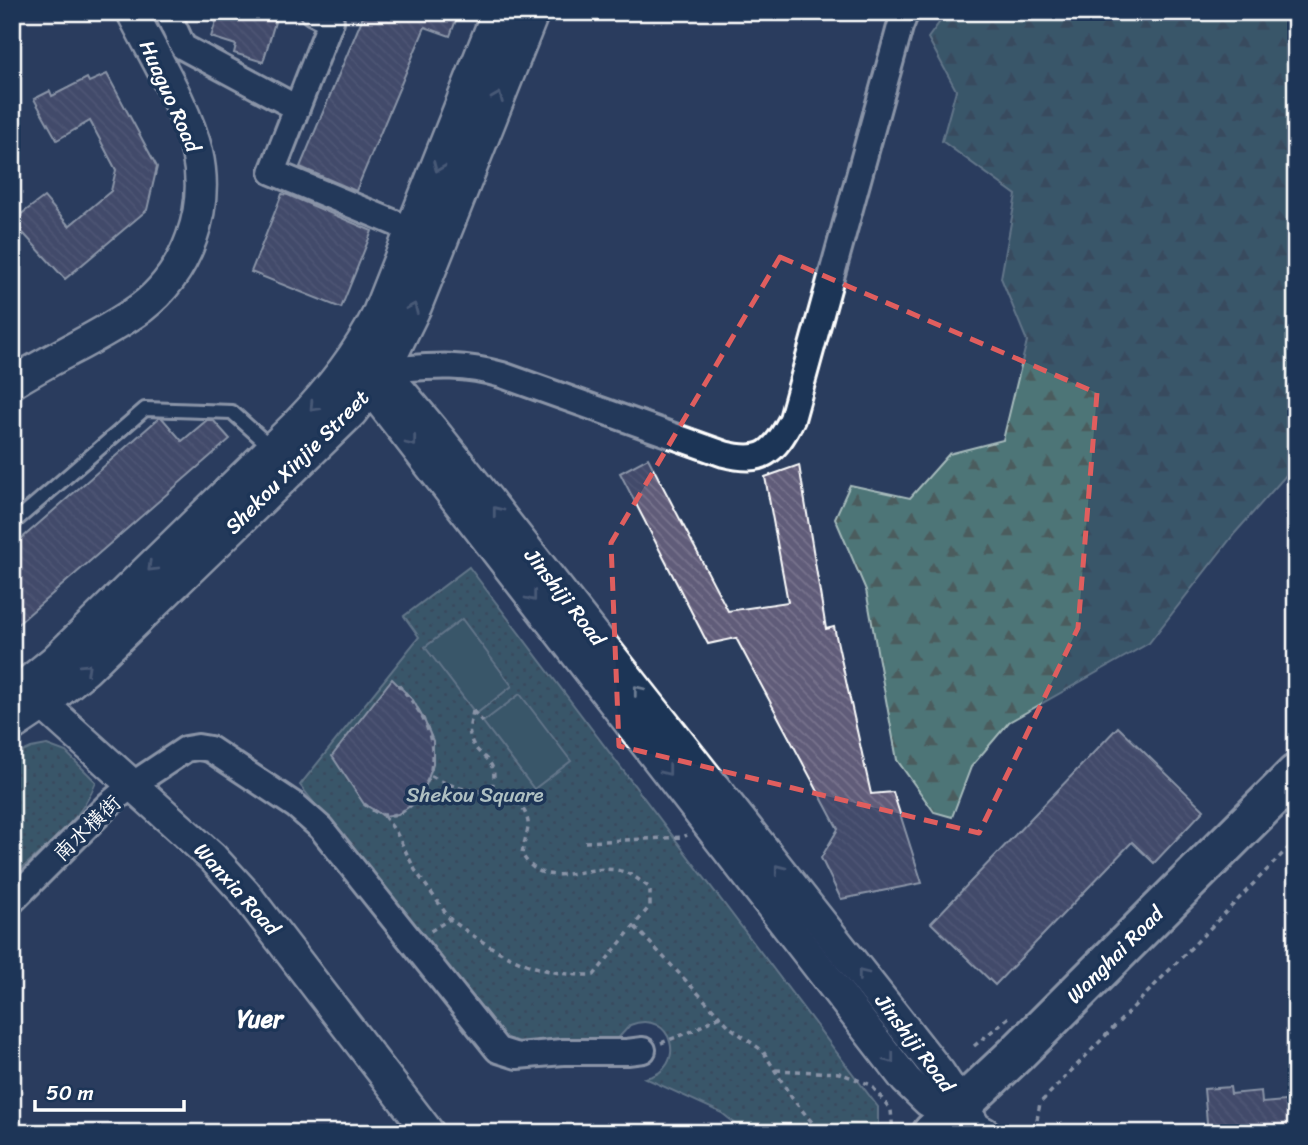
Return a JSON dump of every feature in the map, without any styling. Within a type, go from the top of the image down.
[{"type":"main road","name":"Shekou Xinjie Street","points":[[370,371],[378,317],[499,12]]},
{"type":"main road","name":"Shekou Xinjie Street","points":[[23,691],[78,676],[317,446],[415,305],[531,12]]},
{"type":"main road","name":"Shekou Xinjie Street","points":[[12,724],[23,691],[273,449],[326,394],[370,371]]},
{"type":"main road","name":"Wanghai Road","points":[[962,1124],[1296,774]]},
{"type":"main road","name":"Wanghai Road","points":[[962,1124],[1296,808]]},
{"type":"street","name":"Huaguo Road","points":[[12,383],[146,303],[167,282],[191,241],[200,196],[196,150],[178,104],[132,12]]},
{"type":"street","points":[[167,12],[183,47],[297,108]]},
{"type":"street","points":[[313,12],[331,21],[272,172],[412,230]]},
{"type":"street","points":[[370,371],[448,365],[474,367],[741,459],[757,458],[771,451],[792,419],[906,12]]},
{"type":"street","name":"Jinshiji Road","points":[[370,371],[706,822],[906,1080],[928,1101],[962,1124]]},
{"type":"street","name":"Jinshiji Road","points":[[370,371],[442,440],[939,1072],[962,1124]]},
{"type":"street","name":"Wanxia Road","points":[[23,691],[213,858],[244,892],[429,1133]]},
{"type":"street","name":"南水横街","points":[[12,901],[109,804],[132,785],[186,749],[209,749],[222,755],[296,806],[321,828],[493,1046],[504,1053],[517,1056],[643,1050]]},
{"type":"street","points":[[803,947],[819,953],[826,947],[821,922]]},
{"type":"lane","points":[[12,524],[145,409],[232,412],[273,449]]},
{"type":"path","points":[[384,816],[398,814],[413,804],[425,788],[433,764],[433,741],[413,700],[398,685]]},
{"type":"path","points":[[483,722],[473,711],[469,734],[475,747],[492,764],[496,776],[491,791]]},
{"type":"path","points":[[364,804],[384,816],[396,832],[415,870],[450,919],[500,954],[539,969],[579,976],[594,975],[650,906],[650,888],[632,874],[615,869],[552,875],[536,871],[522,854],[528,825],[525,813],[507,797],[491,791],[462,789],[444,784],[430,775]]},
{"type":"path","points":[[585,842],[683,837],[706,822]]},
{"type":"path","points":[[1037,1120],[1040,1103],[1296,840]]},
{"type":"path","points":[[412,943],[450,919]]},
{"type":"path","points":[[635,927],[732,1028],[763,1051],[792,1098],[815,1126],[832,1133]]},
{"type":"path","points":[[643,1050],[690,1032],[720,1016]]},
{"type":"path","points":[[776,1070],[839,1073],[871,1085],[891,1110],[893,1133]]},
{"type":"highlighted area","points":[[780,257],[1097,393],[1078,628],[979,833],[619,746],[611,543]]},
{"type":"green space","points":[[947,12],[1296,12],[1296,464],[1235,533],[1149,643],[1009,722],[971,767],[952,817],[934,812],[897,760],[866,590],[835,518],[850,485],[910,498],[949,454],[1003,440],[1027,341],[1001,278],[1016,195],[942,141],[956,90],[928,38]]},
{"type":"green space","name":"Shekou Square","points":[[469,567],[878,1107],[878,1133],[747,1133],[722,1113],[645,1078],[659,1073],[667,1064],[671,1053],[665,1032],[657,1025],[645,1022],[630,1025],[613,1044],[514,1049],[501,1043],[300,785],[419,637],[404,616]]},
{"type":"green space","points":[[462,619],[512,686],[476,714],[425,647]]},
{"type":"green space","points":[[520,694],[571,761],[534,789],[483,722]]},
{"type":"green space","points":[[47,745],[66,752],[96,782],[90,796],[71,822],[12,877],[12,757],[31,748]]},
{"type":"building","points":[[219,12],[278,12],[263,62],[234,53],[236,45],[211,37]]},
{"type":"building","points":[[365,12],[459,12],[450,36],[425,27],[356,191],[300,167]]},
{"type":"building","points":[[107,74],[157,167],[147,210],[65,279],[24,234],[21,237],[12,227],[12,221],[44,197],[69,226],[111,191],[116,170],[90,121],[57,140],[34,99],[50,91],[52,96],[87,78],[89,82]]},
{"type":"building","points":[[282,194],[372,231],[341,308],[251,272]]},
{"type":"building","points":[[162,418],[182,441],[207,420],[213,420],[230,439],[12,629],[12,547]]},
{"type":"building","points":[[648,458],[728,611],[788,602],[765,477],[799,465],[826,629],[834,627],[871,794],[893,792],[922,883],[841,899],[821,858],[838,829],[736,638],[708,644],[620,473]]},
{"type":"building","points":[[392,679],[413,700],[425,722],[433,741],[433,764],[425,788],[413,804],[398,814],[384,816],[364,804],[332,756]]},
{"type":"building","points":[[1118,727],[1204,810],[1154,863],[1132,842],[995,985],[931,923]]},
{"type":"building","points":[[1230,1087],[1231,1094],[1261,1091],[1262,1103],[1296,1100],[1296,1133],[1208,1133],[1204,1089]]},
{"type":"district","name":"Yuer","points":[[260,1019]]}]
